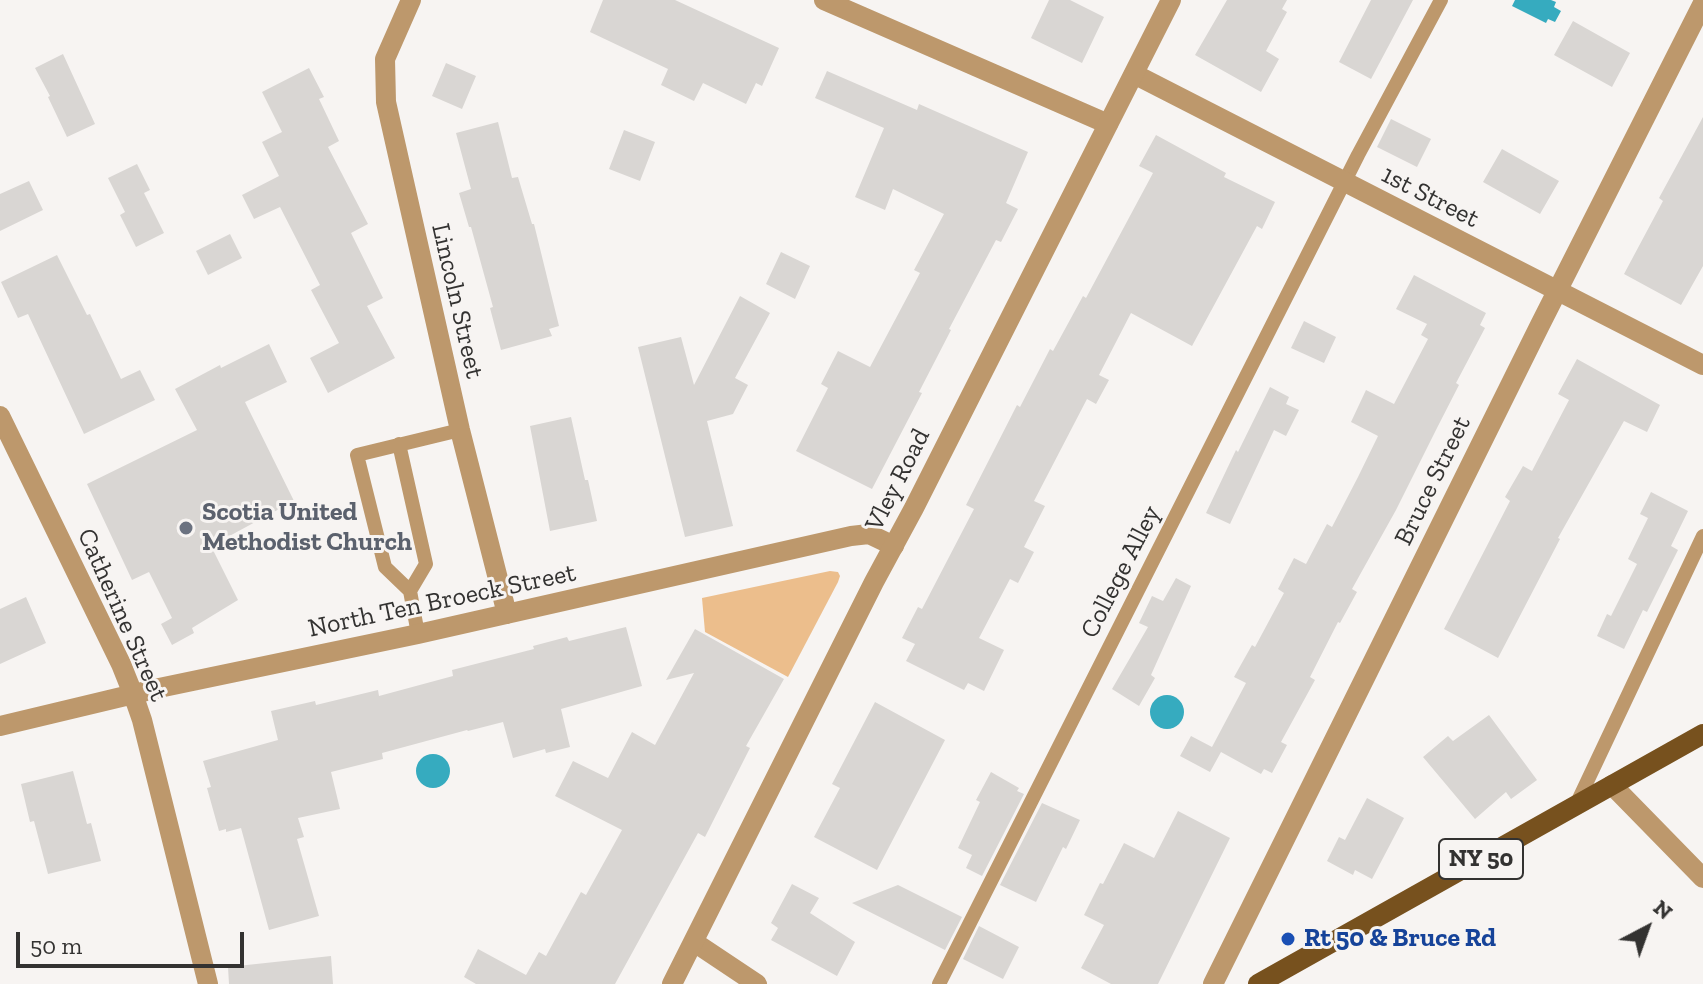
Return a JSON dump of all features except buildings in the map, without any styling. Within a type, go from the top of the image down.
[{"type":"main road","name":"NY 50","points":[[1258,984],[1703,734]]},
{"type":"street","name":"Lincoln Street","points":[[411,0],[385,59],[386,102],[460,430],[507,614]]},
{"type":"street","points":[[824,0],[1108,124]]},
{"type":"street","name":"Vley Road","points":[[672,984],[1171,0]]},
{"type":"street","name":"Bruce Street","points":[[1213,984],[1703,3]]},
{"type":"street","name":"1st Street","points":[[1134,74],[1703,365]]},
{"type":"street","name":"Catherine Street","points":[[0,416],[133,694],[208,984]]},
{"type":"street","name":"North Ten Broeck Street","points":[[0,726],[851,536],[869,534],[894,546]]},
{"type":"street","points":[[1612,785],[1703,878]]},
{"type":"street","points":[[694,942],[757,984]]},
{"type":"lane","name":"College Alley","points":[[939,984],[1345,182],[1441,0]]},
{"type":"lane","points":[[418,634],[410,591],[385,567],[357,455],[460,430]]},
{"type":"lane","points":[[399,444],[426,564],[410,591]]},
{"type":"lane","points":[[1576,805],[1703,536]]},
{"type":"shaded area","points":[[830,571],[838,572],[838,582],[788,677],[705,632],[702,598]]},
{"type":"water","points":[[1515,0],[1551,0],[1556,2],[1554,7],[1561,11],[1555,22],[1548,19],[1546,23],[1512,6]]},
{"type":"water","points":[[1167,695],[1179,700],[1184,712],[1179,724],[1167,729],[1155,724],[1150,712],[1155,700]]},
{"type":"water","points":[[433,754],[445,759],[450,771],[445,783],[433,788],[421,783],[416,771],[421,759]]},
{"type":"place","name":"Scotia United Methodist Church","points":[[186,528]]},
{"type":"place","name":"Rt 50 & Bruce Rd","points":[[1288,939]]}]
